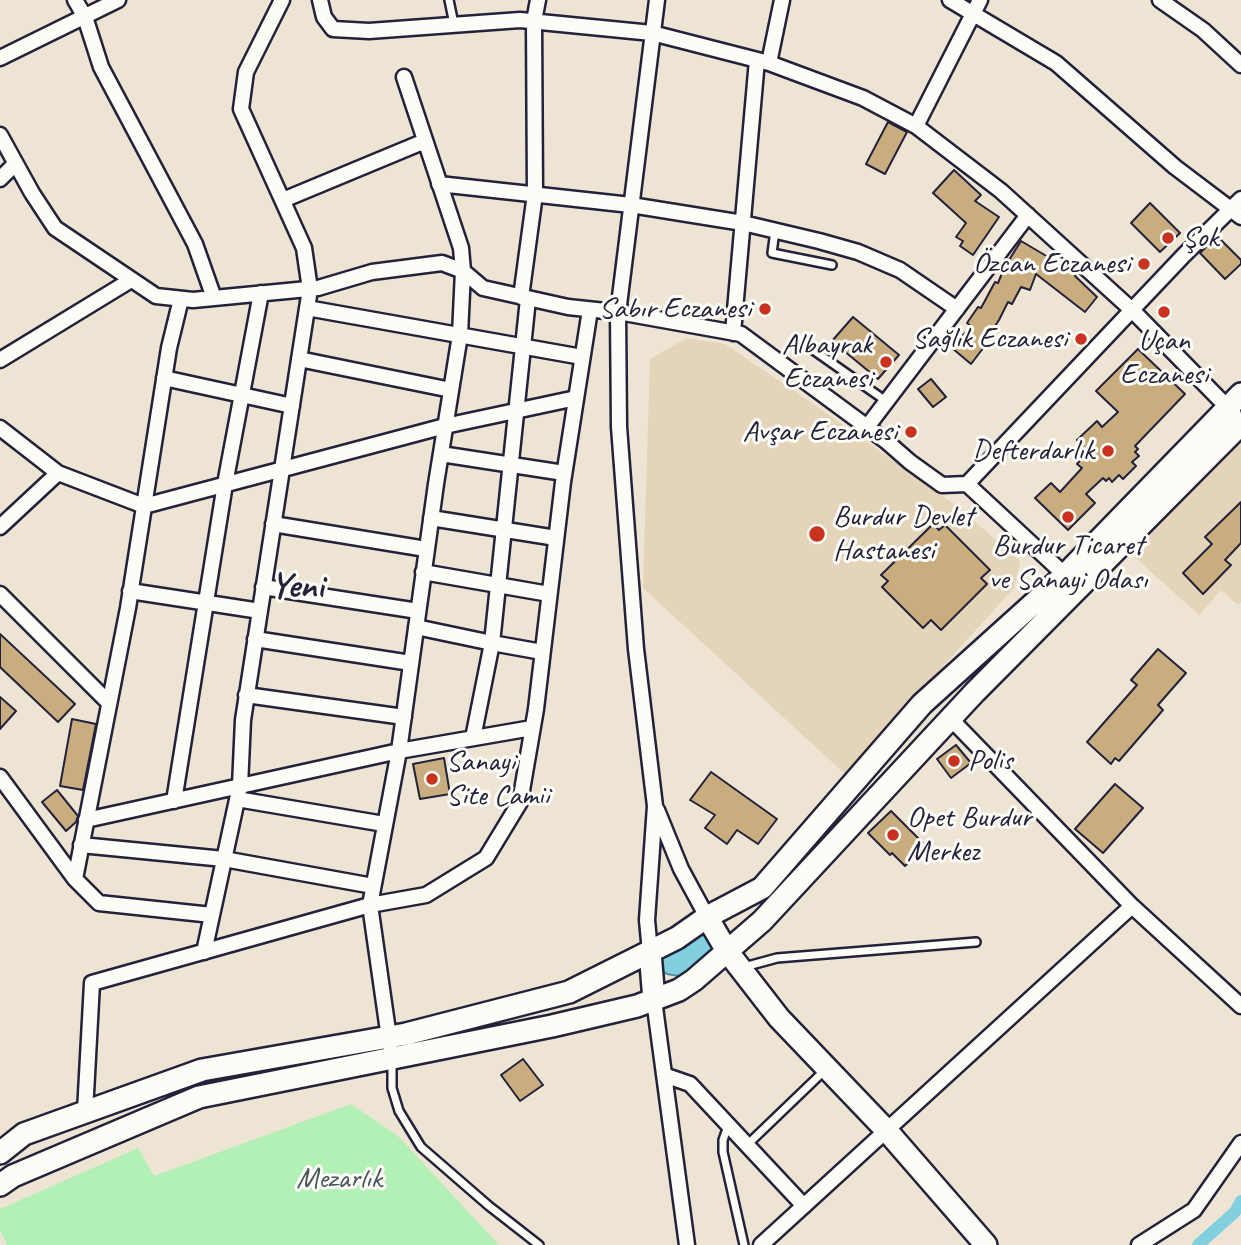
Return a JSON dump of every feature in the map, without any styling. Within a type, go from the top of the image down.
[{"type":"main road","points":[[0,1185],[13,1175],[199,1097],[390,1047],[569,992],[677,938],[707,917],[762,888],[922,704],[1065,575],[1238,412]]},
{"type":"main road","points":[[0,1153],[24,1134],[202,1070],[552,1026],[654,1000],[679,990],[734,960],[787,895],[1238,412]]},
{"type":"main road","points":[[707,917],[734,960],[779,1018],[887,1131],[986,1245]]},
{"type":"main road","points":[[650,952],[654,1000]]},
{"type":"street","points":[[75,0],[85,17],[101,66],[195,244],[214,298]]},
{"type":"street","points":[[0,58],[118,0]]},
{"type":"street","points":[[204,952],[239,793],[246,695],[310,289],[304,248],[241,110],[246,72],[282,0]]},
{"type":"street","points":[[320,0],[324,17],[334,29],[369,31],[520,20],[652,33],[763,62],[863,98],[916,126],[1001,191],[1132,310],[1238,412]]},
{"type":"street","points":[[473,738],[492,643],[523,346],[535,194],[534,22],[538,0]]},
{"type":"street","points":[[650,952],[647,920],[655,806],[636,649],[622,469],[618,313],[657,0]]},
{"type":"street","points":[[733,333],[743,223],[763,62],[782,0]]},
{"type":"street","points":[[0,135],[55,228],[156,296],[193,300],[310,289],[372,272],[442,263],[463,271],[483,288],[525,298],[741,334],[942,485],[967,484],[1132,310],[1238,208],[1175,167],[1056,63],[976,6],[950,0]]},
{"type":"street","points":[[1160,0],[1203,30],[1241,65]]},
{"type":"street","points":[[916,126],[976,6]]},
{"type":"street","points":[[390,1047],[370,905],[404,717],[426,549],[460,335],[463,271],[461,248],[404,77]]},
{"type":"street","points":[[283,200],[425,141]]},
{"type":"street","points":[[0,179],[15,164]]},
{"type":"street","points":[[439,184],[631,205],[743,223],[839,246],[900,270],[957,309]]},
{"type":"street","points":[[867,427],[1028,215]]},
{"type":"street","points":[[0,360],[131,280]]},
{"type":"street","points":[[174,801],[225,484],[261,293]]},
{"type":"street","points":[[75,880],[130,591],[164,378],[181,299]]},
{"type":"street","points":[[307,308],[582,357]]},
{"type":"street","points":[[85,1112],[92,984],[370,905],[426,895],[486,858],[520,802],[564,473],[590,310]]},
{"type":"street","points":[[299,359],[451,390]]},
{"type":"street","points":[[164,378],[292,406]]},
{"type":"street","points":[[0,428],[58,473],[144,506],[445,426],[576,398]]},
{"type":"street","points":[[441,454],[564,473]]},
{"type":"street","points":[[0,527],[58,473]]},
{"type":"street","points":[[967,484],[1065,575]]},
{"type":"street","points":[[431,519],[556,538]]},
{"type":"street","points":[[273,523],[426,549]]},
{"type":"street","points":[[423,572],[549,594]]},
{"type":"street","points":[[263,587],[418,611]]},
{"type":"street","points":[[130,591],[260,611]]},
{"type":"street","points":[[0,594],[109,704]]},
{"type":"street","points":[[416,627],[542,652]]},
{"type":"street","points":[[255,639],[411,663]]},
{"type":"street","points":[[246,695],[404,717]]},
{"type":"street","points":[[950,719],[1132,906],[1241,1006]]},
{"type":"street","points":[[86,820],[174,801],[239,793],[399,751],[532,728]]},
{"type":"street","points":[[0,777],[75,880],[99,903],[212,915]]},
{"type":"street","points":[[239,793],[384,824]]},
{"type":"street","points":[[655,806],[681,869],[707,917]]},
{"type":"street","points":[[82,845],[224,859],[373,886]]},
{"type":"street","points":[[761,1245],[1132,906]]},
{"type":"street","points":[[654,1000],[687,1245]]},
{"type":"street","points":[[664,1075],[690,1084],[804,1206]]},
{"type":"street","points":[[1139,1245],[1194,1210],[1241,1143]]},
{"type":"lane","points":[[449,0],[454,25]]},
{"type":"lane","points":[[775,231],[772,253],[832,265]]},
{"type":"lane","points":[[809,347],[886,401]]},
{"type":"lane","points":[[734,960],[976,942]]},
{"type":"lane","points":[[390,1047],[392,1088],[412,1135],[432,1157],[538,1245]]},
{"type":"lane","points":[[747,1145],[827,1068]]},
{"type":"lane","points":[[729,1126],[723,1140],[723,1152],[744,1245]]},
{"type":"shaded area","name":"Burdur Devlet Hastanesi","points":[[687,338],[725,344],[958,507],[1020,561],[1014,588],[845,774],[643,588],[650,359]]},
{"type":"shaded area","points":[[1241,436],[1241,602],[1238,605],[1221,590],[1199,615],[1128,551]]},
{"type":"green space","name":"Mezarlık","points":[[351,1104],[398,1136],[499,1245],[7,1245],[0,1230],[0,1209],[138,1148],[154,1176]]},
{"type":"water","points":[[712,936],[718,953],[685,977],[667,974],[661,970],[663,953],[690,937]]},
{"type":"building","points":[[888,122],[907,132],[885,174],[866,164]]},
{"type":"building","points":[[954,170],[981,195],[975,201],[999,217],[973,255],[960,246],[963,241],[956,237],[966,223],[933,193]]},
{"type":"building","points":[[1150,203],[1180,233],[1160,252],[1131,223]]},
{"type":"building","points":[[1217,236],[1241,260],[1241,264],[1225,279],[1200,253]]},
{"type":"building","points":[[1021,241],[1060,264],[1062,261],[1077,273],[1075,276],[1097,297],[1085,312],[1036,274],[1030,290],[1021,287],[1012,304],[1008,302],[982,346],[984,347],[971,364],[952,348],[971,326],[967,323],[978,307],[981,308],[995,282],[998,283],[1008,259]]},
{"type":"building","points":[[853,317],[899,355],[878,379],[832,341]]},
{"type":"building","points":[[1138,349],[1185,394],[1135,446],[1138,449],[1135,452],[1139,456],[1132,462],[1136,466],[1123,479],[1119,475],[1112,482],[1109,478],[1106,481],[1103,478],[1086,494],[1095,503],[1068,530],[1035,498],[1051,483],[1060,492],[1082,468],[1077,464],[1082,458],[1077,452],[1083,447],[1077,440],[1097,421],[1102,427],[1118,412],[1096,391]]},
{"type":"building","points":[[931,379],[946,397],[933,407],[918,389]]},
{"type":"building","points":[[1241,502],[1241,543],[1225,560],[1231,565],[1203,594],[1183,573],[1212,544],[1205,537]]},
{"type":"building","points":[[933,524],[939,530],[945,525],[990,570],[981,578],[987,584],[941,630],[931,620],[923,628],[882,587],[888,581],[881,575]]},
{"type":"building","points":[[0,634],[75,704],[58,722],[0,667]]},
{"type":"building","points":[[1158,649],[1186,673],[1158,705],[1163,710],[1119,761],[1115,758],[1111,764],[1087,742],[1137,685],[1131,680]]},
{"type":"building","points":[[0,697],[16,711],[0,729]]},
{"type":"building","points":[[72,719],[96,724],[83,790],[60,786]]},
{"type":"building","name":"Polis","points":[[956,745],[971,763],[951,778],[937,759]]},
{"type":"building","name":"Sanayi Site Camii","points":[[444,758],[450,794],[420,799],[413,764]]},
{"type":"building","points":[[711,772],[777,819],[758,844],[737,830],[727,844],[705,828],[715,815],[690,800]]},
{"type":"building","points":[[1115,784],[1143,808],[1103,853],[1075,829]]},
{"type":"building","points":[[57,790],[78,816],[76,822],[66,831],[42,802]]},
{"type":"building","points":[[891,811],[926,846],[905,866],[868,833]]},
{"type":"building","points":[[523,1059],[543,1085],[520,1101],[501,1075]]},
{"type":"waterway","points":[[1198,1245],[1235,1212],[1241,1201]]},
{"type":"place","name":"Şok","points":[[1168,238]]},
{"type":"place","name":"Özcan Eczanesi","points":[[1144,264]]},
{"type":"place","name":"Sabır Eczanesi","points":[[765,309]]},
{"type":"place","name":"Uçan Eczanesi","points":[[1164,312]]},
{"type":"place","name":"Sağlık Eczanesi","points":[[1081,339]]},
{"type":"place","name":"Albayrak Eczanesi","points":[[886,362]]},
{"type":"place","name":"Avşar Eczanesi","points":[[911,432]]},
{"type":"place","name":"Defterdarlık","points":[[1108,451]]},
{"type":"place","name":"Burdur Ticaret ve Sanayi Odası","points":[[1068,517]]},
{"type":"place","name":"Burdur Devlet Hastanesi","points":[[817,534]]},
{"type":"place","name":"Polis","points":[[954,761]]},
{"type":"place","name":"Sanayi Site Camii","points":[[432,779]]},
{"type":"place","name":"Opet Burdur Merkez","points":[[893,835]]},
{"type":"district","name":"Yeni","points":[[297,587]]}]
